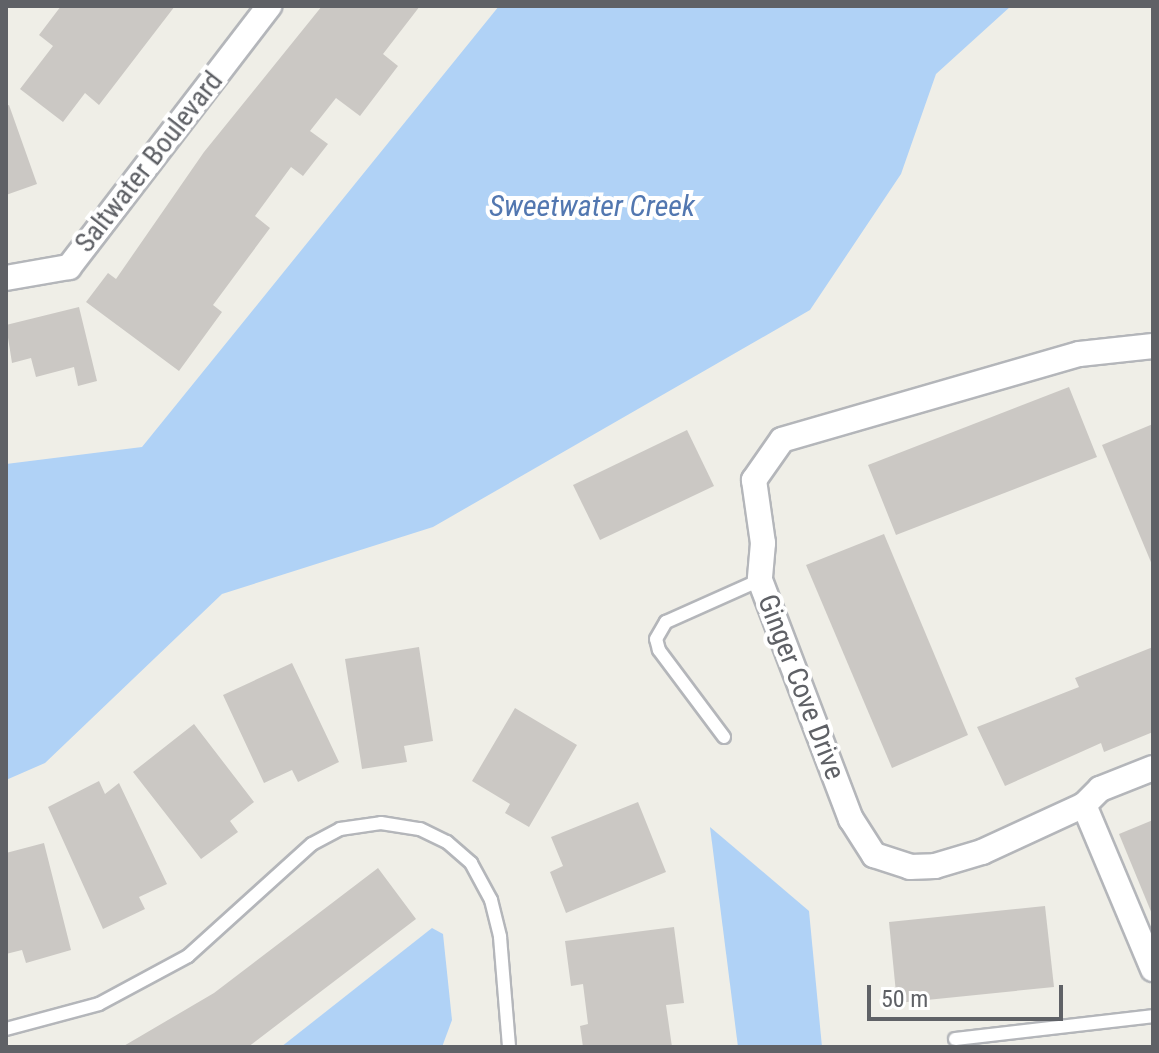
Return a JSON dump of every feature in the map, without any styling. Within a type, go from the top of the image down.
[{"type":"street","name":"Saltwater Boulevard","points":[[6,278],[69,267],[269,6]]},
{"type":"street","name":"Ginger Cove Drive","points":[[1153,346],[1079,354],[782,440],[754,480],[763,543],[760,580],[851,819],[874,855],[910,867],[935,866],[982,852],[1084,805],[1100,789],[1153,768]]},
{"type":"street","points":[[1084,805],[1153,969]]},
{"type":"lane","points":[[724,737],[659,650],[656,639],[666,622],[760,580]]},
{"type":"lane","points":[[6,1029],[99,1004],[188,956],[312,844],[340,829],[381,823],[420,829],[447,842],[471,863],[491,900],[500,937],[509,1047]]},
{"type":"lane","points":[[955,1039],[1153,1016]]},
{"type":"water","name":"Sweetwater Creek","points":[[499,6],[1011,6],[936,74],[901,174],[810,310],[433,527],[222,594],[45,763],[6,780],[6,464],[142,447]]},
{"type":"water","points":[[710,827],[809,911],[822,1047],[738,1047]]},
{"type":"water","points":[[432,928],[443,934],[452,1020],[442,1047],[281,1047]]},
{"type":"building","points":[[61,6],[175,6],[99,105],[85,93],[63,122],[20,89],[53,46],[39,35]]},
{"type":"building","points":[[322,6],[420,6],[383,54],[398,66],[360,116],[336,98],[310,131],[328,144],[303,176],[291,167],[255,216],[270,228],[213,305],[222,312],[179,371],[86,302],[108,273],[116,279],[204,152]]},
{"type":"building","points":[[9,105],[37,184],[6,195],[6,106]]},
{"type":"building","points":[[79,307],[97,381],[78,386],[74,367],[36,377],[31,358],[12,363],[6,325]]},
{"type":"building","points":[[1069,387],[1097,457],[896,535],[868,465]]},
{"type":"building","points":[[1153,424],[1153,567],[1102,445]]},
{"type":"building","points":[[687,430],[714,486],[600,540],[573,485]]},
{"type":"building","points":[[884,534],[968,735],[892,768],[806,565]]},
{"type":"building","points":[[419,647],[433,741],[404,746],[407,762],[362,769],[345,659]]},
{"type":"building","points":[[1153,647],[1153,732],[1104,752],[1101,743],[1005,786],[977,727],[1079,687],[1075,678]]},
{"type":"building","points":[[292,663],[339,762],[298,782],[292,770],[264,783],[223,695]]},
{"type":"building","points":[[515,708],[577,745],[529,827],[505,813],[510,804],[472,781]]},
{"type":"building","points":[[194,724],[254,802],[230,821],[238,832],[201,859],[133,772]]},
{"type":"building","points":[[99,781],[105,794],[119,783],[167,884],[139,897],[145,909],[103,929],[48,807]]},
{"type":"building","points":[[638,802],[666,872],[566,913],[550,872],[563,866],[551,837]]},
{"type":"building","points":[[1153,820],[1153,914],[1152,914],[1119,834]]},
{"type":"building","points":[[44,843],[71,950],[26,963],[22,950],[6,954],[6,853]]},
{"type":"building","points":[[378,868],[416,919],[248,1047],[122,1047],[214,993]]},
{"type":"building","points":[[1045,906],[1054,987],[897,1003],[889,922]]},
{"type":"building","points":[[674,927],[684,1003],[666,1005],[672,1047],[583,1047],[580,1026],[588,1024],[583,984],[571,986],[565,941]]}]
